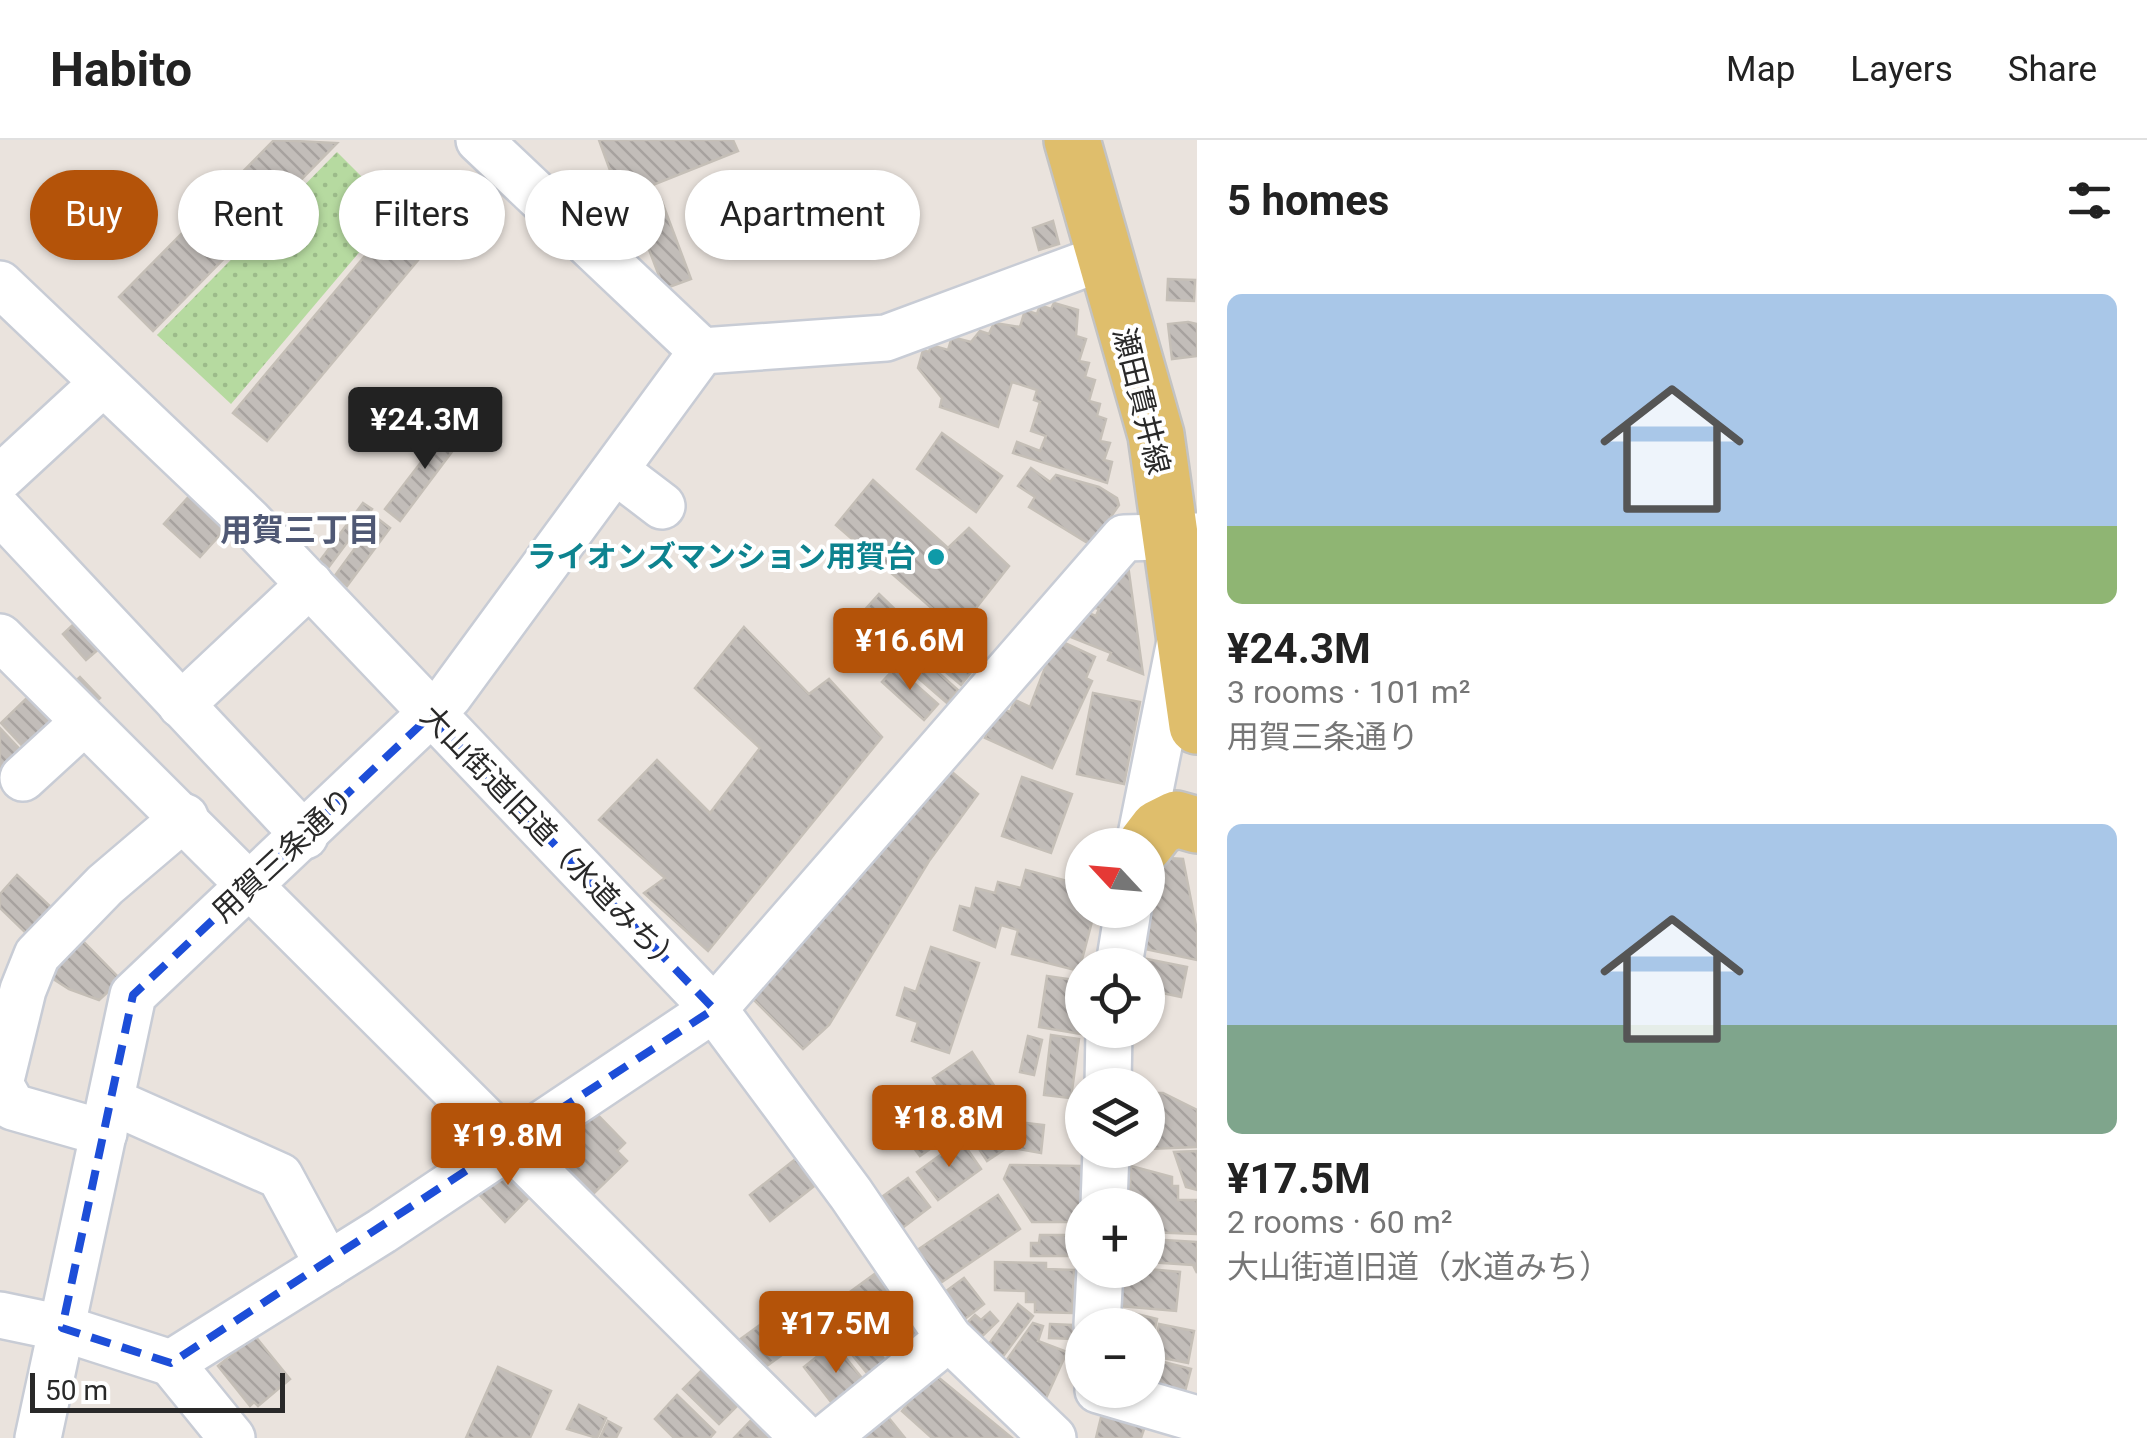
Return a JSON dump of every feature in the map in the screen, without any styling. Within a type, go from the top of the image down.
[{"type":"main road","name":"瀬田貫井線","points":[[1072,140],[1183,536],[1181,634],[1197,726]]},
{"type":"main road","points":[[1158,828],[1176,818],[1197,825]]},
{"type":"street","points":[[496,144],[702,351],[886,338],[1102,258]]},
{"type":"street","name":"大山街道旧道（水道みち）","points":[[0,284],[310,584],[430,716],[714,1009],[852,1194],[949,1338],[1054,1438]]},
{"type":"street","name":"用賀三条通り","points":[[38,1438],[133,995],[430,716],[702,351]]},
{"type":"street","points":[[0,478],[103,383]]},
{"type":"street","points":[[616,470],[662,506]]},
{"type":"street","points":[[0,511],[304,836]]},
{"type":"street","points":[[171,1363],[328,1265],[714,1009],[1124,538],[1183,536]]},
{"type":"street","points":[[181,704],[310,584]]},
{"type":"street","points":[[1145,828],[1181,634]]},
{"type":"street","points":[[0,638],[186,817],[804,1438]]},
{"type":"street","points":[[23,778],[84,723]]},
{"type":"street","points":[[186,817],[105,885],[37,955],[23,990],[0,1084],[14,1107],[108,1117],[280,1176],[328,1265]]},
{"type":"street","points":[[0,1316],[62,1328],[171,1363],[232,1438]]},
{"type":"street","points":[[826,1438],[949,1338]]},
{"type":"street","points":[[1076,1438],[1082,1408]]},
{"type":"street","points":[[1162,1408],[1197,1418]]},
{"type":"highlighted area","points":[[430,716],[714,1009],[171,1363],[62,1328],[133,995]]},
{"type":"green space","points":[[337,152],[355,170],[339,170],[339,260],[353,260],[231,404],[157,335],[231,260],[319,260],[319,170]]},
{"type":"building","points":[[274,140],[337,143],[311,170],[244,170]]},
{"type":"building","points":[[599,140],[733,140],[738,151],[665,180],[665,170],[610,170]]},
{"type":"building","points":[[665,210],[691,279],[664,289],[653,260],[665,260]]},
{"type":"building","points":[[1053,221],[1059,244],[1039,250],[1033,228]]},
{"type":"building","points":[[178,237],[178,260],[222,260],[153,331],[119,297]]},
{"type":"building","points":[[362,260],[418,260],[267,441],[233,413]]},
{"type":"building","points":[[1168,279],[1195,280],[1194,301],[1167,300]]},
{"type":"building","points":[[1054,303],[1078,310],[1076,336],[1086,339],[1079,361],[1089,363],[1085,377],[1095,380],[1089,401],[1100,404],[1097,416],[1106,419],[1100,441],[1110,443],[1104,460],[1112,462],[1107,483],[1013,453],[1017,442],[1040,451],[1046,436],[1031,431],[1040,402],[1034,400],[1037,390],[1012,382],[998,427],[940,407],[942,398],[918,368],[923,350],[929,352],[931,345],[948,350],[952,337],[971,342],[980,331],[989,334],[994,323],[1020,327],[1025,310],[1037,314],[1040,305],[1051,309]]},
{"type":"building","points":[[1168,324],[1197,324],[1197,356],[1172,359]]},
{"type":"building","points":[[452,422],[466,433],[400,521],[385,509]]},
{"type":"building","points":[[942,433],[1002,476],[976,512],[917,469]]},
{"type":"building","points":[[1031,468],[1050,482],[1056,475],[1099,487],[1117,498],[1119,505],[1091,545],[1029,507],[1035,497],[1018,486]]},
{"type":"building","name":"ライオンズマンション用賀台","points":[[873,480],[948,548],[969,528],[1009,566],[958,631],[836,525]]},
{"type":"building","points":[[192,493],[227,527],[200,557],[164,524]]},
{"type":"building","points":[[363,503],[372,509],[328,568],[319,562]]},
{"type":"building","points":[[377,518],[390,528],[347,586],[334,577]]},
{"type":"building","points":[[1127,558],[1143,674],[1108,660],[1111,653],[1063,634],[1078,609],[1096,616],[1099,609],[1095,608],[1107,578]]},
{"type":"building","points":[[879,594],[904,618],[860,666],[835,643]]},
{"type":"building","points":[[76,622],[100,648],[86,660],[63,634]]},
{"type":"building","points":[[744,627],[809,694],[829,679],[882,737],[708,951],[644,893],[665,878],[599,820],[657,760],[710,813],[760,748],[695,688]]},
{"type":"building","points":[[930,635],[972,671],[961,685],[919,649]]},
{"type":"building","points":[[1056,639],[1095,657],[1086,678],[1092,681],[1052,768],[985,738],[1000,707],[1010,712],[1015,700],[1030,707]]},
{"type":"building","points":[[912,649],[958,690],[947,703],[901,663]]},
{"type":"building","points":[[896,667],[938,704],[924,720],[882,682]]},
{"type":"building","points":[[80,677],[100,698],[87,710],[67,689]]},
{"type":"building","points":[[32,693],[60,723],[29,753],[1,723]]},
{"type":"building","points":[[1093,693],[1140,702],[1124,784],[1077,774]]},
{"type":"building","points":[[0,728],[28,758],[0,784]]},
{"type":"building","points":[[946,767],[978,794],[929,861],[829,1025],[803,1049],[747,993]]},
{"type":"building","points":[[1022,777],[1072,794],[1051,853],[1002,836]]},
{"type":"building","points":[[1165,858],[1183,859],[1197,931],[1197,960],[1165,953],[1165,948],[1136,947],[1142,928],[1165,928]]},
{"type":"building","points":[[1026,870],[1065,880],[1065,928],[1090,928],[1085,948],[1065,948],[1065,967],[1012,954],[1018,930],[1001,925],[995,947],[954,930],[960,906],[971,909],[976,888],[995,893],[998,882],[1021,888]]},
{"type":"building","points":[[17,875],[53,909],[28,935],[0,908],[0,894]]},
{"type":"building","points":[[80,938],[121,980],[99,1000],[69,989],[44,973]]},
{"type":"building","points":[[931,947],[979,963],[949,1053],[912,1041],[918,1022],[897,1015],[905,988],[916,992]]},
{"type":"building","points":[[1165,963],[1187,967],[1181,997],[1165,994]]},
{"type":"building","points":[[1047,976],[1065,979],[1065,1031],[1039,1027]]},
{"type":"building","points":[[1051,1035],[1065,1037],[1065,1048],[1078,1048],[1075,1068],[1065,1068],[1065,1097],[1044,1095]]},
{"type":"building","points":[[1028,1036],[1042,1040],[1034,1075],[1020,1072]]},
{"type":"building","points":[[972,1052],[1018,1122],[1044,1125],[1041,1153],[1008,1147],[987,1161],[933,1078]]},
{"type":"building","points":[[1165,1094],[1197,1110],[1197,1147],[1165,1148]]},
{"type":"building","points":[[930,1098],[952,1127],[944,1133],[947,1137],[920,1156],[895,1123]]},
{"type":"building","points":[[595,1112],[625,1143],[617,1151],[627,1161],[590,1197],[550,1156]]},
{"type":"building","points":[[961,1140],[981,1169],[938,1200],[917,1172]]},
{"type":"building","points":[[1197,1151],[1197,1190],[1186,1187],[1174,1152]]},
{"type":"building","points":[[514,1155],[542,1184],[505,1222],[474,1189]]},
{"type":"building","points":[[798,1157],[818,1183],[770,1221],[750,1195]]},
{"type":"building","points":[[1010,1165],[1081,1168],[1081,1188],[1065,1188],[1065,1222],[1032,1222],[1004,1179]]},
{"type":"building","points":[[1131,1168],[1172,1177],[1172,1186],[1178,1186],[1178,1200],[1197,1200],[1197,1234],[1165,1233],[1165,1188],[1130,1188]]},
{"type":"building","points":[[908,1178],[930,1207],[901,1229],[879,1199]]},
{"type":"building","points":[[998,1195],[1020,1229],[933,1288],[910,1255]]},
{"type":"building","points":[[1040,1235],[1065,1235],[1065,1256],[1031,1256],[1031,1243],[1039,1243]]},
{"type":"building","points":[[1165,1240],[1197,1242],[1197,1273],[1193,1265],[1165,1263]]},
{"type":"building","points":[[995,1262],[1046,1263],[1046,1269],[1065,1270],[1065,1288],[1073,1288],[1072,1308],[1065,1308],[1065,1313],[1035,1312],[1035,1302],[1026,1302],[1026,1291],[995,1290]]},
{"type":"building","points":[[880,1270],[895,1290],[836,1333],[821,1313]]},
{"type":"building","points":[[1165,1271],[1180,1272],[1176,1311],[1120,1306],[1122,1288],[1165,1288]]},
{"type":"building","points":[[964,1278],[984,1304],[957,1325],[934,1300]]},
{"type":"building","points":[[891,1301],[920,1341],[895,1360],[862,1322]]},
{"type":"building","points":[[1018,1304],[1033,1316],[993,1370],[978,1359]]},
{"type":"building","points":[[990,1312],[998,1321],[971,1347],[958,1332],[975,1315],[981,1320]]},
{"type":"building","points":[[764,1322],[786,1352],[757,1373],[735,1343]]},
{"type":"building","points":[[1033,1323],[1043,1326],[1038,1341],[1065,1351],[1046,1398],[1038,1399],[999,1371]]},
{"type":"building","points":[[1050,1324],[1065,1325],[1065,1339],[1049,1338]]},
{"type":"building","points":[[1165,1325],[1194,1331],[1188,1363],[1165,1358]]},
{"type":"building","points":[[858,1326],[889,1365],[871,1378],[840,1340]]},
{"type":"building","points":[[255,1336],[290,1379],[258,1406],[254,1402],[250,1406],[218,1366]]},
{"type":"building","points":[[834,1343],[869,1387],[835,1407],[804,1367]]},
{"type":"building","points":[[1165,1362],[1191,1369],[1183,1399],[1165,1394]]},
{"type":"building","points":[[498,1367],[551,1391],[530,1438],[466,1438]]},
{"type":"building","points":[[705,1367],[741,1402],[719,1424],[683,1389]]},
{"type":"building","points":[[933,1373],[1012,1438],[932,1438],[902,1411]]},
{"type":"building","points":[[677,1395],[715,1432],[710,1438],[674,1438],[655,1419]]},
{"type":"building","points":[[579,1405],[606,1418],[597,1438],[567,1429]]},
{"type":"building","points":[[1103,1408],[1148,1417],[1141,1438],[1096,1438]]},
{"type":"building","points":[[759,1412],[786,1438],[734,1438]]},
{"type":"building","points":[[888,1417],[905,1438],[853,1438],[860,1432],[864,1436]]},
{"type":"building","points":[[608,1421],[621,1428],[616,1438],[600,1438]]},
{"type":"place","name":"ライオンズマンション用賀台","points":[[936,557]]},
{"type":"district","name":"用賀三丁目","points":[[300,530]]}]
